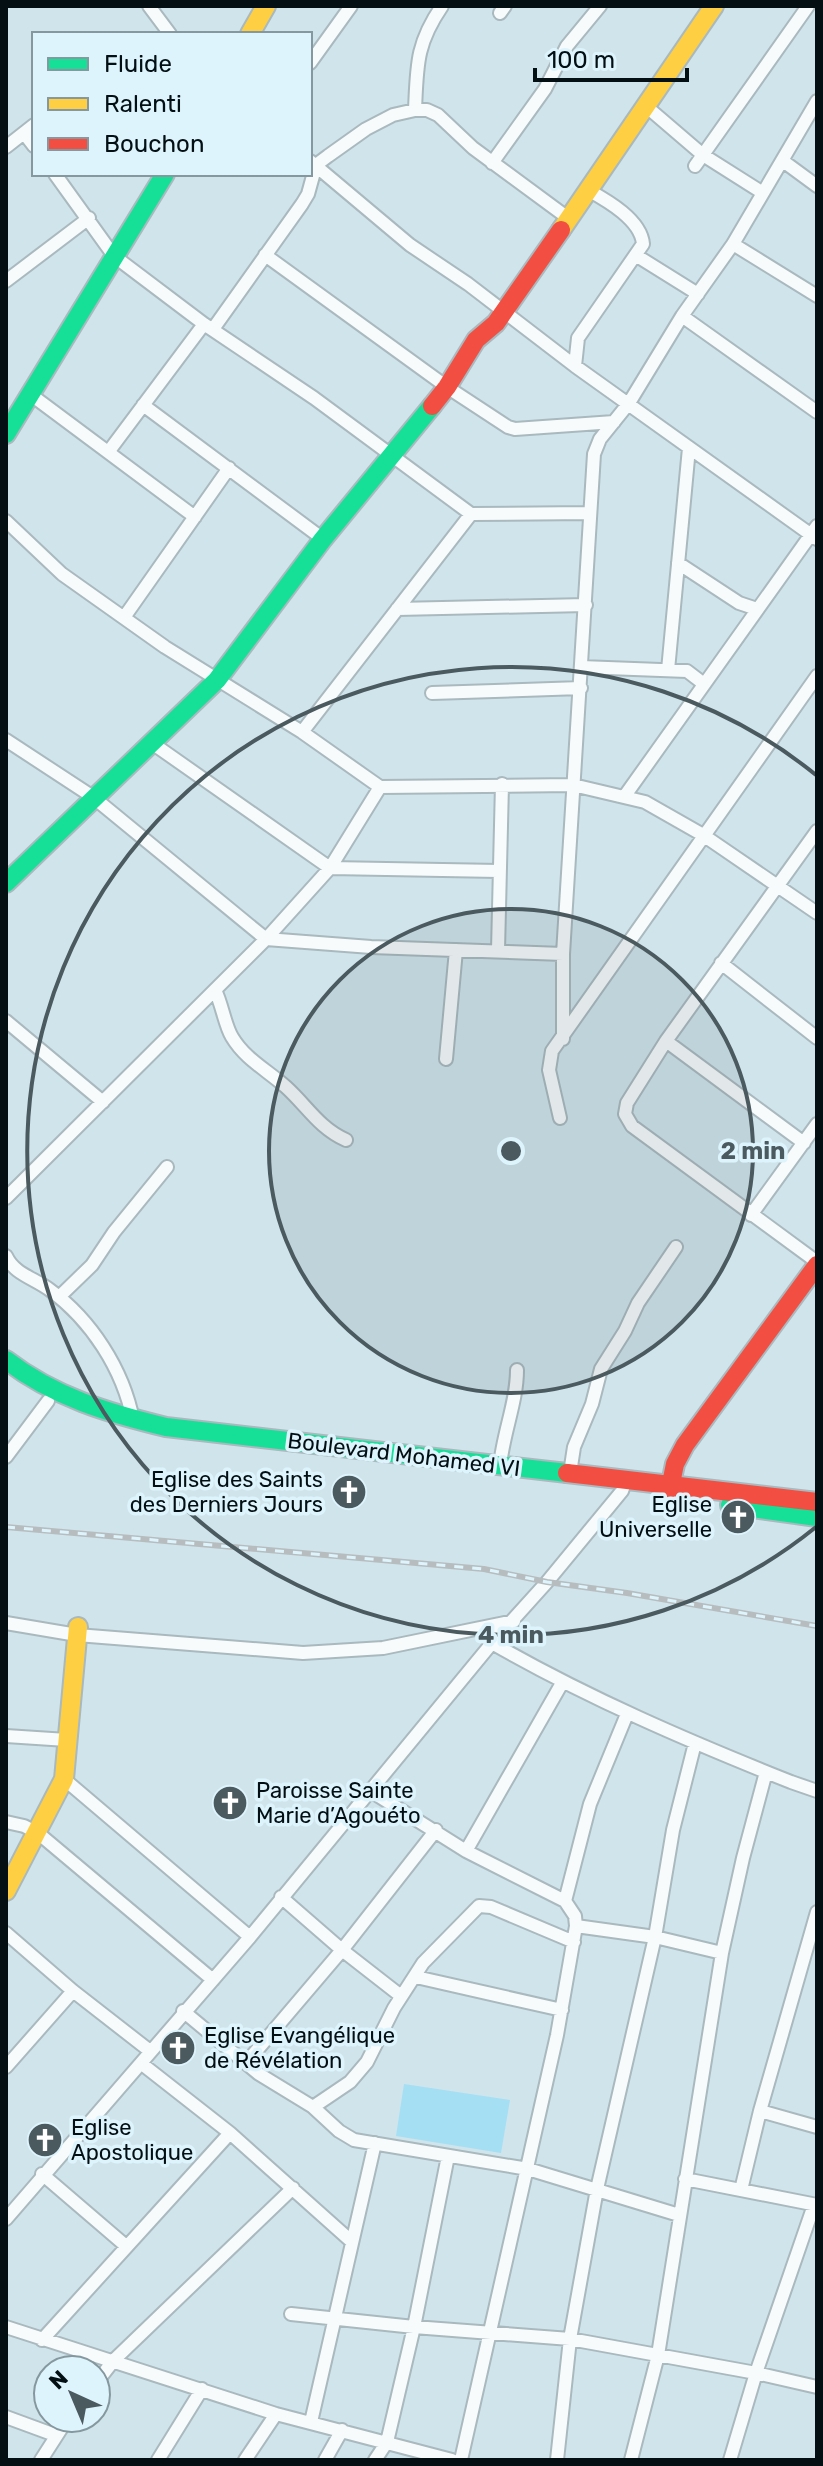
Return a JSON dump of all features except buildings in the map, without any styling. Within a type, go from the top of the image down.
[{"type":"street","points":[[149,6],[167,29]]},
{"type":"street","points":[[251,32],[266,6]]},
{"type":"street","points":[[312,60],[351,6]]},
{"type":"street","points":[[415,110],[421,42],[442,6]]},
{"type":"street","points":[[492,163],[545,89],[567,46],[600,6]]},
{"type":"street","points":[[6,883],[217,680],[323,539],[447,387],[468,352],[496,323],[714,6]]},
{"type":"street","points":[[699,160],[808,6]]},
{"type":"street","points":[[563,1039],[563,954],[594,454],[600,439],[629,403],[682,316],[733,244],[817,101]]},
{"type":"street","points":[[647,107],[699,160],[763,193]]},
{"type":"street","points":[[568,218],[492,163],[438,115],[427,110],[393,115],[313,163],[410,245],[504,310],[575,366],[689,448],[815,533],[757,609],[624,797]]},
{"type":"street","points":[[6,147],[29,129]]},
{"type":"street","points":[[783,161],[817,186]]},
{"type":"street","points":[[57,176],[114,256],[471,514],[590,513]]},
{"type":"street","points":[[6,434],[164,176]]},
{"type":"street","points":[[109,451],[265,255],[308,194],[311,176]]},
{"type":"street","points":[[575,366],[578,338],[643,244],[643,235],[638,229],[604,198],[588,190]]},
{"type":"street","points":[[6,281],[89,218]]},
{"type":"street","points":[[733,244],[817,296]]},
{"type":"street","points":[[265,255],[447,387],[508,427],[614,422]]},
{"type":"street","points":[[637,256],[698,294]]},
{"type":"street","points":[[682,316],[817,412]]},
{"type":"street","points":[[30,394],[195,517]]},
{"type":"street","points":[[143,405],[323,539]]},
{"type":"street","points":[[668,670],[689,448]]},
{"type":"street","points":[[125,616],[229,468]]},
{"type":"street","points":[[302,732],[471,514]]},
{"type":"street","points":[[6,521],[62,574],[125,616],[143,632],[302,732],[380,787],[573,785],[624,797],[659,809],[703,835],[817,913]]},
{"type":"street","points":[[678,563],[739,603],[757,609]]},
{"type":"street","points":[[397,609],[586,605]]},
{"type":"street","points":[[581,667],[687,671],[704,684]]},
{"type":"street","points":[[560,1118],[549,1070],[552,1051],[817,676]]},
{"type":"street","points":[[432,693],[581,688]]},
{"type":"street","points":[[152,743],[330,868],[499,871]]},
{"type":"street","points":[[7,744],[93,797],[266,939],[563,954]]},
{"type":"street","points":[[498,950],[502,784]]},
{"type":"street","points":[[6,1198],[266,939],[330,868],[380,787]]},
{"type":"street","points":[[669,1491],[675,1464],[685,1445],[811,1285],[817,1263],[632,1126],[625,1114],[627,1103],[666,1041],[817,831]]},
{"type":"street","points":[[446,1059],[456,950]]},
{"type":"street","points":[[721,963],[817,1038]]},
{"type":"street","points":[[215,990],[224,1008],[228,1030],[239,1046],[267,1074],[290,1090],[315,1120],[346,1140]]},
{"type":"street","points":[[6,1021],[103,1102]]},
{"type":"street","points":[[666,1041],[804,1143]]},
{"type":"street","points":[[751,1215],[817,1124]]},
{"type":"street","points":[[59,1297],[92,1265],[114,1232],[167,1167]]},
{"type":"street","points":[[570,1473],[574,1447],[592,1404],[601,1369],[638,1303],[676,1247]]},
{"type":"street","points":[[6,1256],[11,1266],[59,1297],[84,1320],[101,1344],[127,1395],[133,1420]]},
{"type":"street","name":"Boulevard Mohamed VI","points":[[6,1360],[32,1379],[101,1412],[166,1427],[570,1473],[624,1486]]},
{"type":"street","points":[[500,1466],[516,1391],[517,1370]]},
{"type":"street","name":"Boulevard Mohamed VI","points":[[6,1374],[48,1401],[121,1430],[164,1440],[669,1491],[817,1502]]},
{"type":"street","points":[[6,1457],[48,1401]]},
{"type":"street","points":[[6,2219],[250,1937],[624,1486]]},
{"type":"street","name":"Boulevard Mohamed VI","points":[[669,1491],[817,1517]]},
{"type":"street","points":[[6,1623],[303,1653],[383,1648],[514,1621]]},
{"type":"street","points":[[6,1891],[64,1779],[77,1631]]},
{"type":"street","points":[[492,1643],[562,1683],[627,1714],[817,1791]]},
{"type":"street","points":[[466,1851],[562,1683]]},
{"type":"street","points":[[565,1901],[590,1804],[627,1714]]},
{"type":"street","points":[[6,1736],[67,1740]]},
{"type":"street","points":[[557,2460],[570,2339],[597,2189],[655,1937],[665,1867],[695,1743]]},
{"type":"street","points":[[631,2460],[658,2355],[722,1953],[766,1772]]},
{"type":"street","points":[[64,1779],[250,1937]]},
{"type":"street","points":[[369,1790],[466,1851],[565,1901],[575,1916],[574,1942],[562,2010],[461,2460]]},
{"type":"street","points":[[6,1822],[38,1833],[213,1980]]},
{"type":"street","points":[[246,2063],[342,1950],[436,1830]]},
{"type":"street","points":[[281,1897],[401,1996]]},
{"type":"street","points":[[313,2107],[350,2082],[367,2062],[401,1996],[423,1963],[479,1906],[491,1907],[574,1942]]},
{"type":"street","points":[[741,2190],[760,2111],[817,1912]]},
{"type":"street","points":[[576,1926],[655,1937],[722,1953]]},
{"type":"street","points":[[6,1933],[150,2051]]},
{"type":"street","points":[[416,1977],[562,2010]]},
{"type":"street","points":[[6,2067],[73,1991]]},
{"type":"street","points":[[183,2011],[271,2082],[313,2107],[346,2136],[528,2169],[679,2215]]},
{"type":"street","points":[[142,2064],[230,2133],[351,2241]]},
{"type":"street","points":[[760,2111],[817,2127]]},
{"type":"street","points":[[42,2340],[230,2133]]},
{"type":"street","points":[[311,2422],[375,2143]]},
{"type":"street","points":[[375,2460],[387,2442],[414,2327],[448,2156]]},
{"type":"street","points":[[42,2174],[126,2246]]},
{"type":"street","points":[[685,2179],[816,2205],[756,2373],[730,2460]]},
{"type":"street","points":[[112,2363],[293,2188]]},
{"type":"street","points":[[291,2314],[570,2339],[817,2387]]},
{"type":"street","points":[[6,2327],[276,2414],[452,2460]]},
{"type":"street","points":[[158,2460],[202,2389]]},
{"type":"street","points":[[245,2460],[276,2414]]},
{"type":"street","points":[[6,2417],[55,2435],[41,2460]]},
{"type":"street","points":[[325,2460],[342,2430]]},
{"type":"shaded area","points":[[404,2084],[510,2100],[501,2153],[396,2136]]},
{"type":"railway","points":[[6,1527],[484,1569],[817,1626]]},
{"type":"traffic: fast","points":[[6,434],[164,176]]},
{"type":"traffic: fast","points":[[6,883],[217,680],[323,539],[432,406]]},
{"type":"traffic: fast","points":[[6,1360],[62,1394],[123,1416],[166,1427],[567,1473]]},
{"type":"traffic: fast","points":[[730,1505],[817,1517]]},
{"type":"traffic: slow","points":[[251,32],[266,6]]},
{"type":"traffic: slow","points":[[561,230],[714,6]]},
{"type":"traffic: slow","points":[[6,1891],[64,1779],[78,1627]]},
{"type":"traffic: jam","points":[[432,406],[476,340],[496,323],[561,230]]},
{"type":"traffic: jam","points":[[668,1498],[675,1464],[685,1445],[817,1265]]},
{"type":"traffic: jam","points":[[567,1473],[817,1502]]},
{"type":"place","name":"Eglise des Saints des Derniers Jours","points":[[349,1492]]},
{"type":"place","name":"Eglise Universelle","points":[[738,1517]]},
{"type":"place","name":"Paroisse Sainte Marie d’Agouéto","points":[[230,1803]]},
{"type":"place","name":"Eglise Evangélique de Révélation","points":[[178,2048]]},
{"type":"place","name":"Eglise Apostolique","points":[[45,2140]]}]
